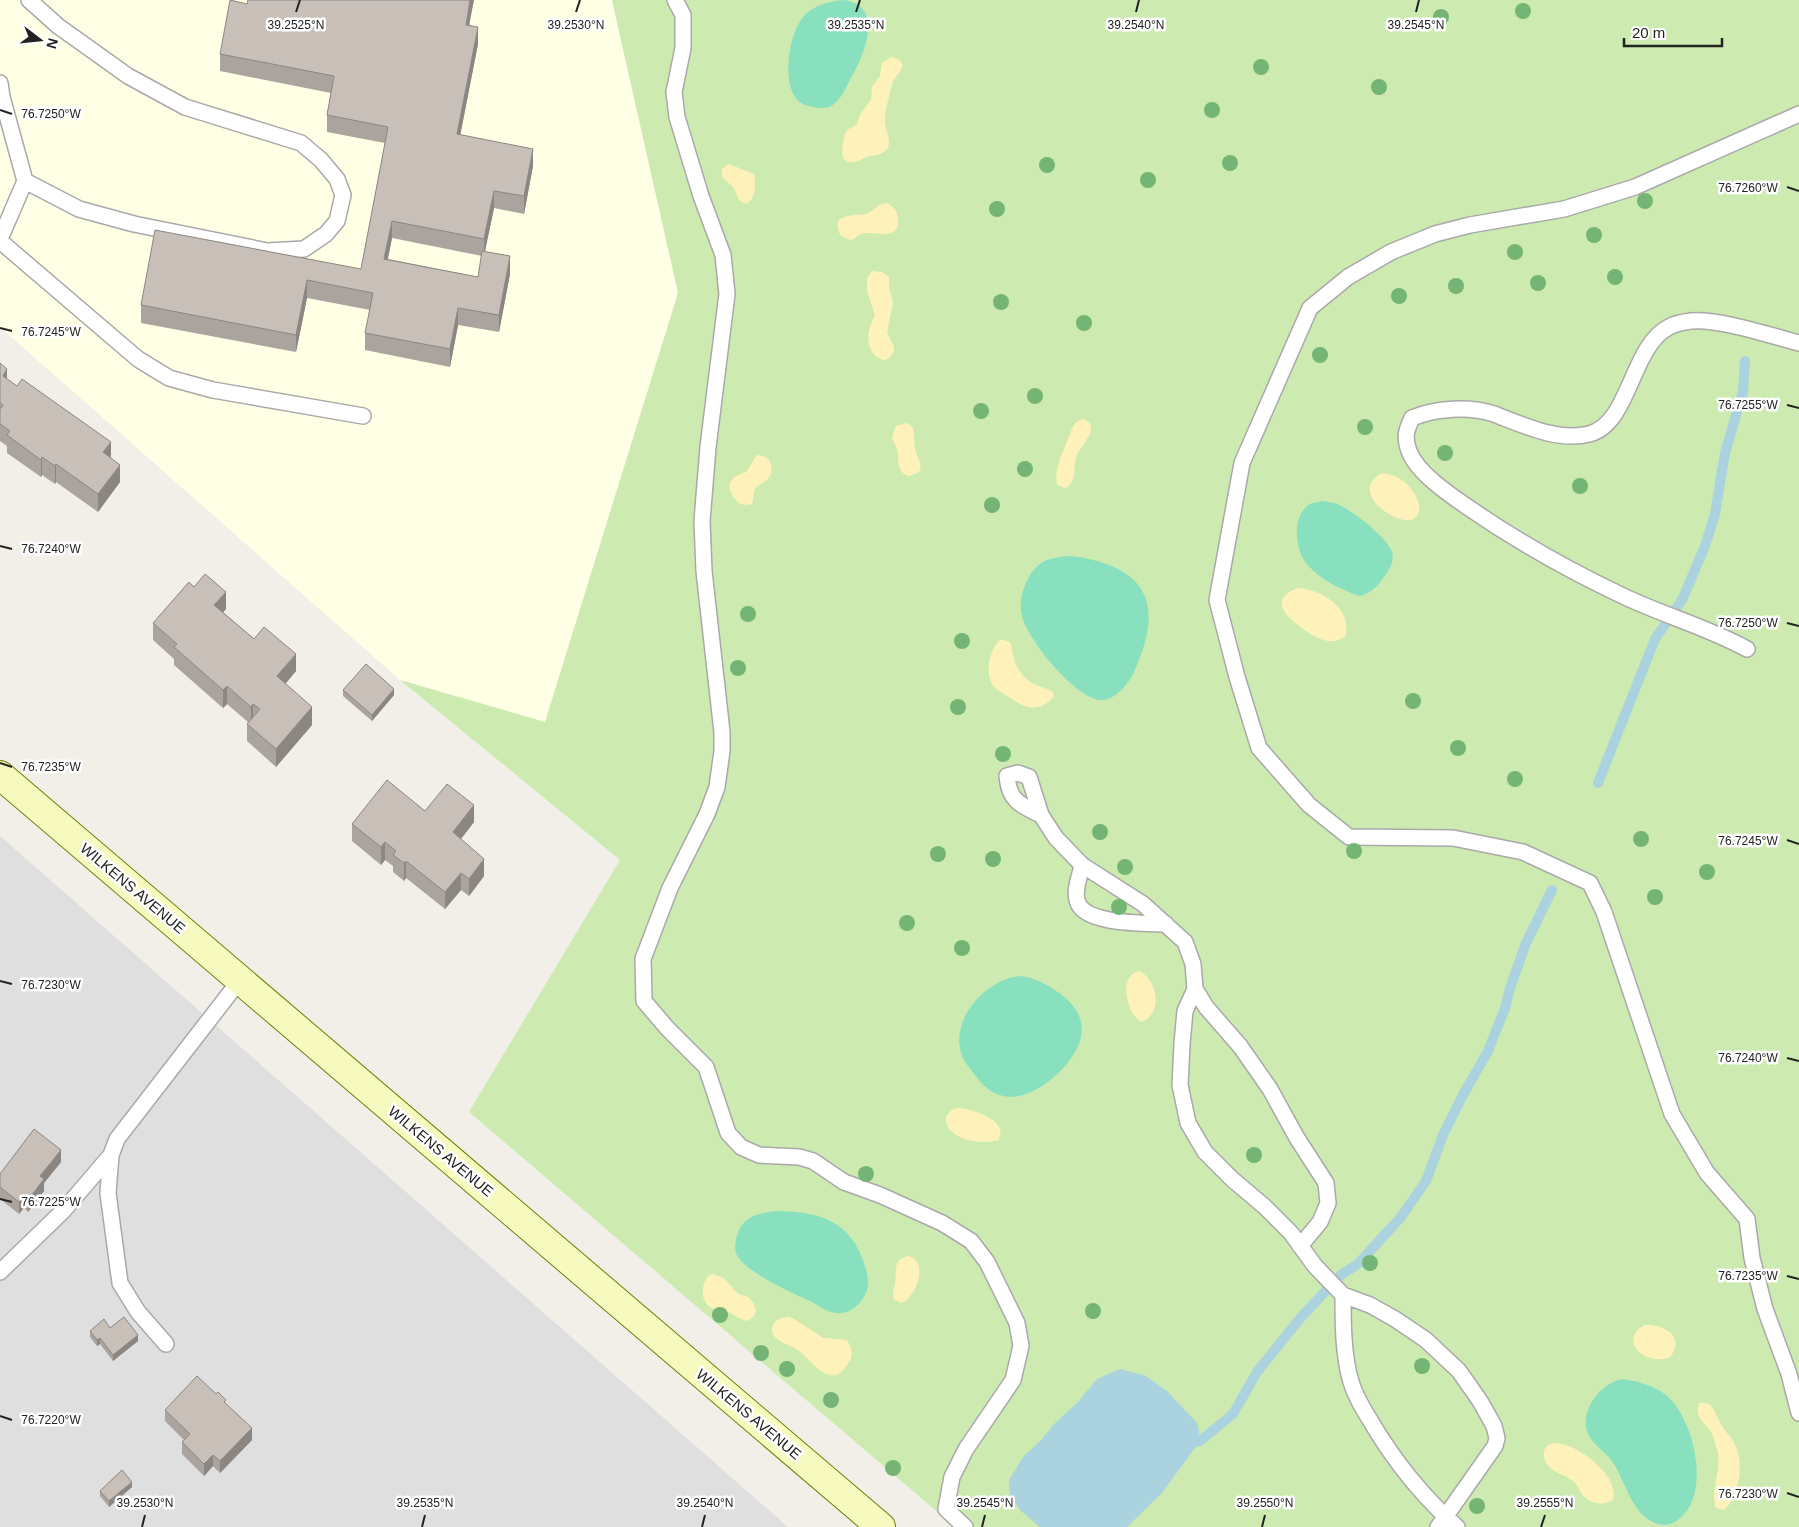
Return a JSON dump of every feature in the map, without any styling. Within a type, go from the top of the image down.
[{"type":"main road","name":"WILKENS AVENUE","points":[[0,775],[881,1527]]},
{"type":"lane","points":[[25,181],[80,209],[134,224],[267,251],[304,249],[326,234],[337,221],[343,195],[337,178],[321,160],[301,143],[184,107],[128,76],[58,26],[29,0]]},
{"type":"lane","points":[[675,0],[683,15],[684,48],[674,92],[677,117],[701,196],[722,255],[727,294],[708,447],[702,521],[704,571],[722,732],[722,751],[717,787],[707,814],[670,888],[643,959],[644,1001],[667,1028],[706,1067],[728,1133],[741,1147],[759,1155],[799,1157],[813,1161],[844,1182],[880,1195],[942,1223],[971,1240],[987,1262],[1017,1323],[1021,1346],[1013,1380],[966,1450],[952,1477],[946,1509],[965,1527]]},
{"type":"lane","points":[[0,83],[2,97],[25,181],[0,240],[138,359],[169,378],[212,390],[363,416]]},
{"type":"lane","points":[[1799,114],[1635,187],[1564,209],[1470,225],[1435,234],[1391,252],[1348,276],[1310,308],[1242,463],[1217,600],[1236,677],[1259,748],[1309,805],[1349,838],[1453,838],[1523,852],[1590,883],[1607,921],[1672,1114],[1707,1173],[1747,1219],[1752,1258],[1765,1309],[1789,1374],[1799,1413]]},
{"type":"lane","points":[[1747,649],[1726,638],[1622,596],[1528,546],[1443,491],[1422,471],[1410,453],[1405,434],[1412,418],[1427,412],[1457,409],[1492,414],[1515,424],[1560,436],[1590,434],[1609,424],[1652,342],[1668,327],[1692,321],[1718,324],[1799,343]]},
{"type":"lane","points":[[1041,815],[1056,838],[1082,866],[1143,904],[1185,942],[1193,964],[1195,989],[1206,1007],[1240,1046],[1270,1089],[1297,1138],[1326,1184],[1328,1203],[1323,1216],[1300,1246]]},
{"type":"lane","points":[[1082,866],[1076,901],[1084,912],[1096,917],[1120,921],[1166,924]]},
{"type":"lane","points":[[0,1272],[63,1211],[110,1155],[117,1139],[240,980]]},
{"type":"lane","points":[[1195,989],[1185,1011],[1180,1085],[1188,1123],[1205,1152],[1291,1233],[1315,1266],[1343,1295],[1370,1305],[1426,1340],[1459,1371],[1480,1401],[1494,1426],[1497,1438],[1495,1446],[1441,1522]]},
{"type":"lane","points":[[110,1155],[108,1193],[120,1283],[138,1312],[166,1344]]},
{"type":"lane","points":[[1343,1295],[1347,1362],[1352,1383],[1365,1411],[1387,1450],[1419,1488],[1441,1522],[1457,1527]]},
{"type":"shaded area","points":[[0,0],[612,0],[678,293],[545,723],[400,680],[0,327]]},
{"type":"shaded area","points":[[0,836],[788,1527],[0,1527]]},
{"type":"green space","points":[[612,0],[1799,0],[1799,1527],[955,1527],[469,1112],[620,860],[400,680],[545,722],[678,293]]},
{"type":"green space","points":[[843,0],[856,4],[864,11],[868,21],[866,45],[843,93],[835,104],[822,108],[805,105],[797,99],[791,89],[788,62],[794,34],[799,23],[809,11],[823,4]]},
{"type":"green space","points":[[1322,501],[1337,504],[1360,518],[1383,539],[1392,552],[1392,562],[1388,572],[1377,586],[1368,593],[1360,596],[1345,591],[1318,574],[1303,558],[1297,533],[1300,516],[1310,504]]},
{"type":"green space","points":[[1072,556],[1099,561],[1119,570],[1134,581],[1144,594],[1148,611],[1148,630],[1132,676],[1127,684],[1113,697],[1104,700],[1093,698],[1081,691],[1055,668],[1033,639],[1022,616],[1021,601],[1023,592],[1036,567],[1052,558]]},
{"type":"green space","points":[[1019,976],[1039,981],[1071,1003],[1081,1022],[1082,1032],[1080,1042],[1074,1053],[1056,1075],[1033,1091],[1021,1096],[1009,1097],[997,1094],[986,1087],[975,1075],[963,1058],[959,1039],[961,1026],[966,1014],[974,1003],[995,985]]},
{"type":"green space","points":[[774,1211],[816,1215],[839,1226],[848,1235],[857,1246],[868,1279],[865,1295],[859,1304],[851,1310],[841,1313],[826,1310],[770,1281],[740,1260],[736,1253],[735,1244],[742,1225],[749,1218]]},
{"type":"green space","points":[[1624,1379],[1651,1386],[1666,1395],[1676,1406],[1691,1438],[1697,1475],[1695,1492],[1689,1507],[1679,1519],[1672,1523],[1658,1524],[1642,1514],[1631,1499],[1619,1472],[1611,1460],[1589,1436],[1586,1427],[1586,1418],[1593,1400],[1607,1386],[1615,1381]]},
{"type":"sand","points":[[891,57],[898,59],[903,65],[893,82],[887,107],[885,122],[889,145],[879,155],[869,156],[856,162],[847,162],[843,158],[842,150],[844,137],[847,130],[856,125],[861,113],[871,100],[872,87],[880,76],[882,63]]},
{"type":"sand","points":[[729,164],[754,174],[755,190],[747,204],[739,200],[734,188],[722,177],[722,169]]},
{"type":"sand","points":[[887,203],[897,213],[898,218],[896,230],[892,233],[863,233],[851,240],[841,236],[838,229],[840,219],[866,214]]},
{"type":"sand","points":[[872,271],[882,272],[889,277],[889,287],[893,303],[887,332],[894,347],[894,352],[888,359],[883,360],[872,352],[868,341],[870,328],[875,316],[867,291],[867,278]]},
{"type":"sand","points":[[1084,419],[1089,422],[1091,431],[1077,455],[1072,481],[1066,488],[1057,485],[1058,467],[1072,429],[1077,422]]},
{"type":"sand","points":[[907,423],[913,430],[915,448],[920,465],[919,472],[908,476],[901,471],[897,449],[892,437],[896,426]]},
{"type":"sand","points":[[756,456],[765,457],[770,462],[771,474],[767,480],[755,488],[752,504],[743,505],[736,500],[729,485],[734,477],[747,471]]},
{"type":"sand","points":[[1382,473],[1398,478],[1413,491],[1419,508],[1415,518],[1409,520],[1400,519],[1380,508],[1373,499],[1370,490],[1372,481]]},
{"type":"sand","points":[[1297,588],[1316,592],[1333,602],[1340,609],[1347,627],[1345,637],[1332,641],[1318,638],[1287,615],[1283,608],[1282,599],[1289,592]]},
{"type":"sand","points":[[1000,640],[1011,643],[1017,667],[1028,681],[1053,692],[1054,696],[1043,705],[1033,708],[1027,707],[994,687],[989,676],[989,663],[993,650]]},
{"type":"sand","points":[[1139,971],[1150,981],[1156,996],[1153,1012],[1149,1018],[1142,1022],[1132,1012],[1126,987],[1132,974]]},
{"type":"sand","points":[[957,1108],[971,1110],[988,1117],[999,1127],[1001,1133],[998,1140],[974,1141],[958,1136],[951,1131],[947,1125],[946,1117],[951,1110]]},
{"type":"sand","points":[[908,1256],[915,1259],[918,1264],[918,1279],[912,1294],[901,1303],[893,1297],[896,1266],[900,1260]]},
{"type":"sand","points":[[713,1274],[724,1278],[738,1294],[749,1297],[754,1304],[756,1312],[753,1317],[747,1321],[728,1312],[708,1306],[705,1302],[703,1289],[708,1276]]},
{"type":"sand","points":[[785,1317],[790,1317],[823,1338],[847,1340],[852,1353],[849,1362],[842,1371],[836,1375],[829,1375],[823,1372],[798,1350],[776,1338],[772,1330],[774,1323]]},
{"type":"sand","points":[[1645,1325],[1660,1327],[1675,1339],[1674,1351],[1669,1358],[1650,1358],[1637,1349],[1634,1337],[1637,1330]]},
{"type":"sand","points":[[1700,1403],[1709,1404],[1712,1407],[1733,1441],[1738,1453],[1740,1472],[1738,1484],[1731,1501],[1724,1510],[1716,1508],[1714,1502],[1718,1464],[1717,1449],[1710,1430],[1699,1415],[1698,1407]]},
{"type":"sand","points":[[1556,1443],[1575,1449],[1595,1462],[1604,1471],[1613,1490],[1613,1500],[1605,1503],[1596,1503],[1588,1500],[1573,1481],[1550,1468],[1545,1459],[1544,1452],[1548,1445]]},
{"type":"water","points":[[1120,1369],[1146,1376],[1167,1391],[1198,1424],[1200,1441],[1162,1493],[1127,1527],[1040,1527],[1021,1511],[1010,1496],[1009,1480],[1023,1457],[1078,1402],[1097,1379]]},
{"type":"building","points":[[230,0],[247,4],[248,0],[470,0],[466,25],[478,27],[457,134],[533,149],[524,196],[494,191],[484,239],[392,221],[384,259],[478,277],[482,251],[510,256],[499,315],[458,308],[450,349],[365,333],[373,293],[307,280],[296,335],[141,305],[155,230],[361,269],[388,127],[327,115],[334,76],[220,54]]},
{"type":"building","points":[[0,363],[7,369],[3,376],[17,386],[22,379],[111,442],[103,452],[120,465],[98,494],[56,464],[55,466],[42,457],[41,460],[7,435],[10,431],[0,424],[0,409],[3,405],[0,403]]},
{"type":"building","points":[[205,574],[226,592],[214,605],[254,639],[264,627],[296,654],[277,676],[312,707],[276,749],[247,724],[260,709],[253,704],[251,707],[227,686],[223,690],[174,647],[177,644],[153,623],[189,582],[194,587]]},
{"type":"building","points":[[366,664],[394,689],[372,715],[343,690]]},
{"type":"building","points":[[387,780],[425,811],[447,784],[474,805],[453,832],[484,859],[469,879],[461,873],[445,892],[406,861],[404,863],[393,855],[396,851],[385,842],[381,847],[352,824]]},
{"type":"building","points":[[34,1129],[61,1150],[40,1176],[44,1179],[28,1200],[24,1197],[19,1202],[0,1187],[0,1174]]},
{"type":"building","points":[[124,1317],[138,1335],[113,1355],[100,1338],[97,1340],[90,1331],[104,1319],[110,1328]]},
{"type":"building","points":[[197,1376],[216,1394],[218,1392],[226,1400],[224,1402],[252,1428],[220,1461],[213,1455],[204,1464],[182,1442],[190,1434],[165,1410]]},
{"type":"building","points":[[122,1470],[132,1482],[109,1501],[100,1491]]},
{"type":"waterway","points":[[1598,783],[1655,639],[1683,598],[1705,546],[1715,514],[1725,453],[1743,391],[1745,361]]},
{"type":"waterway","points":[[1194,1442],[1200,1441],[1233,1414],[1257,1372],[1302,1316],[1342,1274],[1358,1264],[1401,1217],[1426,1181],[1443,1135],[1488,1051],[1505,1008],[1526,943],[1552,890]]}]
